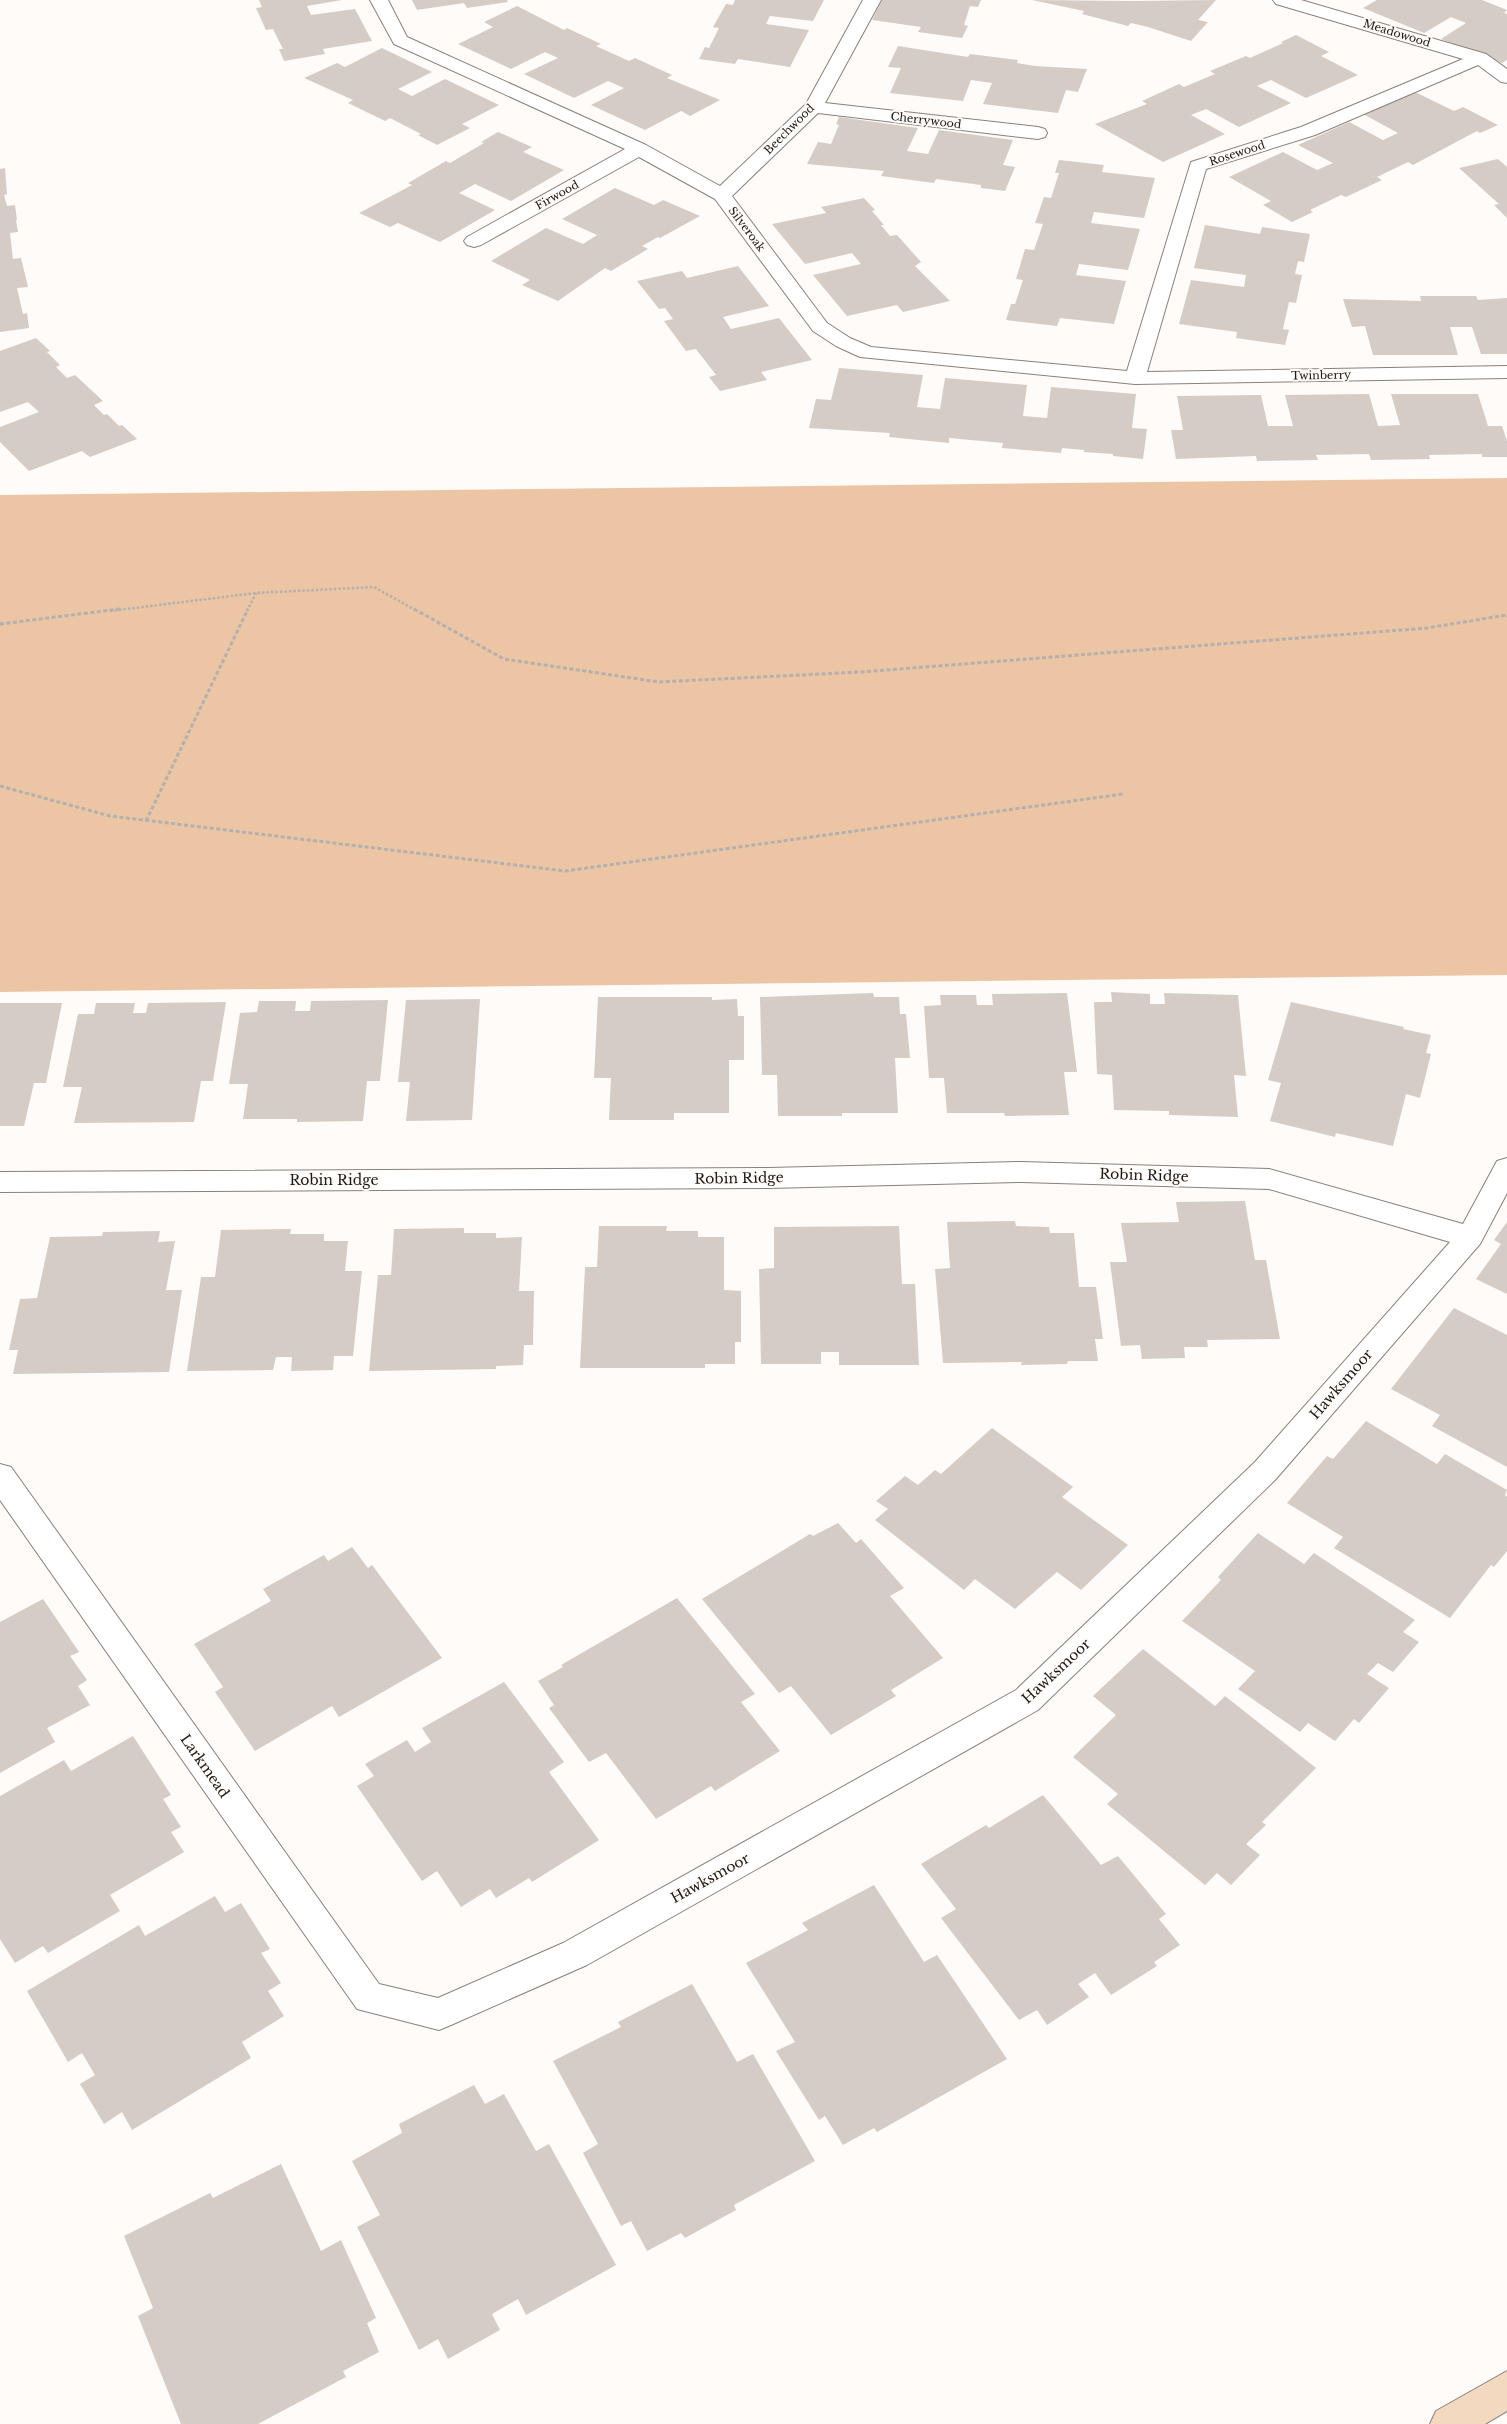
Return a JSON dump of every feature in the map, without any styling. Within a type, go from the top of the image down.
[{"type":"main road","points":[[1449,2424],[1507,2390]]},
{"type":"street","name":"Silveroak","points":[[379,0],[400,40],[640,149],[722,195],[820,327],[843,342],[867,353],[1134,378]]},
{"type":"street","name":"Beechwood","points":[[722,195],[814,107],[872,0]]},
{"type":"street","name":"Meadowood","points":[[1282,0],[1480,58],[1507,78]]},
{"type":"street","name":"Rosewood","points":[[1134,378],[1198,166],[1308,131],[1480,58]]},
{"type":"street","name":"Cherrywood","points":[[814,107],[1038,133]]},
{"type":"street","name":"Firwood","points":[[474,241],[640,149]]},
{"type":"street","name":"Twinberry","points":[[1134,378],[1507,372]]},
{"type":"street","name":"Hawksmoor","points":[[439,2014],[575,1954],[1027,1700],[1265,1471],[1470,1237],[1507,1168]]},
{"type":"street","name":"Robin Ridge","points":[[0,1182],[758,1178],[1021,1172],[1269,1179],[1470,1237]]},
{"type":"street","name":"Larkmead","points":[[0,1476],[369,1998],[439,2014]]},
{"type":"path","points":[[0,624],[256,593],[374,587],[504,660],[659,682],[860,672],[1426,628],[1507,615]]},
{"type":"path","points":[[146,821],[256,593]]},
{"type":"path","points":[[0,786],[110,816],[565,871],[1123,794]]},
{"type":"shaded area","points":[[1507,478],[1507,975],[0,992],[0,495]]},
{"type":"building","points":[[259,0],[342,0],[307,6],[311,15],[355,9],[372,41],[323,49],[325,54],[284,61],[279,49],[283,49],[273,29],[266,30],[256,8],[262,7]]},
{"type":"building","points":[[412,0],[507,0],[508,2],[467,8],[464,3],[417,10]]},
{"type":"building","points":[[735,0],[824,0],[813,21],[770,16],[766,24],[809,30],[790,67],[738,59],[735,64],[699,59],[705,47],[709,48],[719,28],[713,27],[726,4],[733,5]]},
{"type":"building","points":[[882,0],[981,0],[978,7],[970,6],[964,25],[968,26],[962,38],[918,32],[921,27],[872,20]]},
{"type":"building","points":[[1032,0],[1216,0],[1198,20],[1208,22],[1191,41],[1148,27],[1131,23],[1128,26],[1082,14],[1084,11]]},
{"type":"building","points":[[1377,0],[1482,0],[1507,10],[1504,13],[1507,14],[1507,60],[1502,63],[1441,39],[1466,23],[1451,17],[1424,33],[1363,8]]},
{"type":"building","points":[[517,6],[564,30],[567,28],[601,44],[596,46],[629,61],[635,58],[672,75],[667,78],[720,100],[690,116],[681,111],[645,130],[591,105],[624,88],[608,81],[574,98],[524,74],[558,58],[545,52],[511,69],[458,44],[493,27],[484,22]]},
{"type":"building","points":[[1296,35],[1329,52],[1321,56],[1358,75],[1306,98],[1271,80],[1257,86],[1291,103],[1239,127],[1206,109],[1191,115],[1225,134],[1163,162],[1095,124],[1147,104],[1142,101],[1179,84],[1184,87],[1215,74],[1210,71],[1246,56],[1250,58]]},
{"type":"building","points":[[898,46],[968,57],[970,54],[1018,60],[1017,63],[1035,66],[1087,69],[1078,92],[1066,90],[1058,113],[983,104],[992,83],[971,80],[963,101],[890,93],[901,68],[888,67]]},
{"type":"building","points":[[382,48],[432,72],[398,89],[412,96],[445,79],[499,105],[462,124],[470,128],[437,145],[418,135],[421,134],[390,118],[385,121],[348,103],[353,100],[304,78],[337,63],[345,67]]},
{"type":"building","points":[[1413,91],[1454,111],[1463,107],[1498,125],[1480,133],[1477,131],[1413,165],[1408,162],[1377,177],[1382,180],[1346,197],[1341,195],[1310,210],[1313,212],[1292,222],[1263,205],[1271,201],[1229,177],[1283,152],[1317,170],[1333,163],[1298,145],[1349,122],[1383,140],[1398,133],[1363,114]]},
{"type":"building","points":[[839,117],[918,128],[907,151],[928,154],[939,130],[1013,140],[1003,165],[1015,167],[1005,191],[981,188],[981,185],[936,179],[934,183],[881,176],[884,171],[807,164],[818,142],[831,144],[839,125],[836,124]]},
{"type":"building","points":[[498,132],[532,147],[523,152],[564,170],[511,201],[475,184],[459,193],[495,210],[440,242],[398,223],[390,227],[359,213],[412,185],[408,183],[446,161],[450,163],[484,143],[481,142]]},
{"type":"building","points":[[1498,159],[1507,167],[1507,218],[1494,205],[1499,204],[1459,168]]},
{"type":"building","points":[[1059,160],[1104,165],[1102,172],[1155,178],[1144,218],[1094,212],[1091,223],[1140,229],[1128,270],[1079,264],[1076,275],[1126,281],[1114,324],[1060,318],[1057,326],[1006,320],[1011,304],[1015,304],[1023,280],[1016,279],[1025,249],[1034,250],[1043,224],[1035,223],[1044,197],[1051,198],[1059,173],[1055,173]]},
{"type":"building","points":[[5,168],[7,194],[4,195],[7,206],[15,205],[17,220],[18,232],[10,233],[13,259],[21,258],[28,287],[17,288],[23,314],[27,313],[29,328],[0,332],[0,169]]},
{"type":"building","points":[[615,188],[654,205],[663,200],[700,216],[642,246],[648,249],[611,271],[605,268],[558,301],[522,285],[530,280],[491,261],[546,228],[583,244],[597,235],[562,219]]},
{"type":"building","points":[[864,198],[875,210],[872,211],[884,225],[881,225],[890,236],[897,235],[921,262],[915,266],[950,301],[903,312],[897,305],[847,316],[813,275],[861,264],[852,253],[805,264],[772,224],[826,213],[821,207]]},
{"type":"building","points":[[1205,225],[1260,234],[1262,227],[1310,234],[1304,262],[1298,261],[1295,274],[1302,275],[1296,303],[1289,302],[1283,329],[1289,330],[1285,345],[1236,338],[1237,332],[1179,324],[1191,280],[1244,287],[1246,275],[1194,268]]},
{"type":"building","points":[[738,266],[769,306],[723,317],[731,329],[779,318],[812,360],[761,372],[767,380],[720,391],[709,377],[716,375],[696,349],[686,351],[664,321],[673,319],[665,308],[659,309],[637,281],[682,271],[687,278]]},
{"type":"building","points":[[1420,296],[1476,296],[1478,300],[1507,298],[1507,354],[1481,354],[1472,327],[1450,327],[1458,355],[1373,355],[1365,326],[1352,327],[1343,299],[1421,301]]},
{"type":"building","points":[[36,338],[50,351],[47,352],[60,365],[56,367],[67,378],[75,375],[103,401],[94,405],[104,415],[107,414],[119,426],[122,425],[137,439],[90,457],[82,451],[29,471],[0,442],[0,427],[39,412],[28,402],[0,412],[0,351]]},
{"type":"building","points":[[839,368],[923,375],[917,407],[940,409],[945,378],[1027,385],[1023,416],[1047,418],[1051,387],[1136,394],[1132,428],[1147,429],[1143,459],[1084,452],[1084,450],[1062,448],[1061,453],[1002,448],[1003,443],[949,438],[949,443],[889,437],[890,433],[809,428],[816,399],[831,400]]},
{"type":"building","points":[[1369,394],[1378,426],[1400,425],[1391,394],[1478,394],[1488,426],[1502,426],[1507,441],[1507,457],[1482,457],[1482,454],[1429,455],[1430,459],[1371,460],[1369,454],[1316,455],[1318,460],[1257,461],[1256,456],[1176,459],[1171,430],[1183,430],[1177,396],[1261,395],[1268,426],[1293,426],[1285,395]]},
{"type":"building","points":[[1111,992],[1150,994],[1150,1004],[1165,1004],[1164,993],[1238,995],[1246,1076],[1234,1075],[1238,1117],[1169,1115],[1169,1111],[1114,1110],[1112,1075],[1097,1074],[1094,1002],[1112,1002]]},
{"type":"building","points":[[873,993],[874,997],[899,997],[900,1014],[906,1014],[910,1058],[895,1058],[898,1113],[842,1113],[842,1116],[778,1116],[777,1075],[762,1075],[760,997]]},
{"type":"building","points":[[1067,993],[1077,1072],[1064,1072],[1069,1115],[1005,1116],[1004,1113],[947,1113],[944,1078],[929,1078],[924,1006],[941,1005],[940,995],[976,995],[977,1005],[993,1005],[992,994]]},
{"type":"building","points":[[598,997],[712,997],[712,1000],[737,999],[738,1016],[744,1016],[744,1060],[729,1060],[729,1113],[674,1113],[674,1120],[609,1120],[611,1078],[594,1078]]},
{"type":"building","points":[[480,999],[472,1120],[406,1121],[410,1082],[398,1082],[406,1000]]},
{"type":"building","points":[[388,1000],[380,1081],[367,1081],[363,1121],[297,1122],[297,1119],[243,1119],[248,1084],[229,1084],[240,1013],[257,1012],[259,1001],[296,1001],[295,1011],[310,1011],[311,1001]]},
{"type":"building","points":[[226,1002],[213,1081],[201,1081],[194,1122],[74,1123],[82,1087],[63,1087],[78,1014],[94,1014],[96,1003],[135,1003],[133,1013],[146,1013],[148,1003]]},
{"type":"building","points":[[1291,1002],[1404,1027],[1403,1029],[1431,1035],[1426,1053],[1431,1054],[1420,1098],[1406,1094],[1393,1146],[1336,1133],[1335,1137],[1270,1121],[1281,1083],[1268,1080]]},
{"type":"building","points":[[0,1003],[62,1003],[46,1083],[34,1083],[24,1126],[0,1126]]},
{"type":"building","points":[[1245,1201],[1255,1260],[1266,1260],[1280,1339],[1207,1340],[1208,1347],[1184,1347],[1185,1358],[1142,1359],[1140,1345],[1121,1346],[1110,1262],[1127,1262],[1121,1223],[1179,1222],[1176,1202]]},
{"type":"building","points":[[1015,1221],[1016,1226],[1049,1227],[1050,1233],[1074,1233],[1079,1287],[1096,1287],[1103,1339],[1095,1339],[1098,1361],[1068,1361],[1067,1364],[1021,1365],[1022,1362],[943,1363],[935,1269],[950,1268],[947,1222]]},
{"type":"building","points":[[1507,1222],[1507,1294],[1476,1279],[1501,1244],[1494,1240]]},
{"type":"building","points":[[599,1226],[667,1226],[666,1231],[698,1231],[698,1237],[724,1237],[724,1290],[741,1291],[741,1342],[735,1342],[735,1364],[705,1364],[705,1368],[580,1368],[585,1267],[597,1267]]},
{"type":"building","points":[[899,1226],[902,1284],[915,1284],[919,1365],[839,1365],[839,1352],[821,1352],[821,1364],[761,1364],[759,1269],[774,1268],[774,1227]]},
{"type":"building","points":[[464,1228],[464,1233],[496,1233],[496,1238],[522,1237],[519,1291],[534,1291],[533,1345],[524,1345],[523,1365],[496,1366],[496,1369],[369,1371],[378,1275],[391,1275],[394,1229]]},
{"type":"building","points":[[291,1229],[290,1234],[324,1234],[324,1241],[348,1241],[345,1271],[362,1271],[353,1356],[334,1356],[333,1370],[291,1371],[292,1357],[276,1357],[273,1370],[187,1371],[201,1277],[215,1277],[221,1230]]},
{"type":"building","points":[[160,1231],[158,1242],[175,1241],[166,1290],[182,1290],[169,1372],[13,1374],[18,1350],[9,1350],[20,1299],[37,1298],[50,1237],[102,1236],[103,1232]]},
{"type":"building","points":[[1454,1308],[1507,1335],[1507,1467],[1432,1426],[1440,1415],[1391,1389]]},
{"type":"building","points":[[1366,1421],[1437,1464],[1445,1454],[1507,1490],[1505,1495],[1507,1497],[1507,1551],[1494,1567],[1491,1565],[1450,1618],[1334,1548],[1343,1537],[1287,1503],[1327,1456],[1333,1459]]},
{"type":"building","points":[[992,1428],[1073,1487],[1062,1497],[1128,1545],[1081,1590],[1057,1572],[1015,1609],[975,1579],[964,1590],[875,1520],[888,1509],[876,1501],[905,1476],[918,1485],[935,1470],[941,1474]]},
{"type":"building","points":[[838,1523],[856,1543],[861,1539],[904,1588],[890,1596],[943,1658],[891,1690],[896,1696],[831,1735],[791,1686],[779,1693],[702,1599],[810,1534],[813,1536]]},
{"type":"building","points":[[1258,1533],[1304,1564],[1314,1553],[1415,1620],[1403,1632],[1419,1642],[1393,1672],[1378,1663],[1367,1674],[1389,1688],[1359,1723],[1354,1719],[1335,1741],[1308,1723],[1300,1732],[1238,1689],[1255,1671],[1182,1621],[1221,1580],[1218,1577]]},
{"type":"building","points":[[352,1547],[368,1568],[372,1565],[442,1658],[339,1717],[332,1706],[255,1751],[215,1692],[223,1687],[194,1644],[271,1601],[263,1589],[324,1555],[328,1561]]},
{"type":"building","points":[[677,1598],[755,1694],[741,1702],[780,1751],[715,1791],[711,1786],[656,1819],[606,1753],[589,1762],[549,1708],[554,1705],[538,1681],[563,1667],[561,1665]]},
{"type":"building","points":[[43,1599],[79,1652],[70,1656],[87,1680],[78,1686],[90,1705],[47,1728],[55,1742],[0,1773],[0,1622]]},
{"type":"building","points":[[1143,1649],[1215,1706],[1225,1696],[1316,1768],[1262,1822],[1266,1825],[1246,1844],[1260,1855],[1231,1885],[1217,1873],[1205,1885],[1107,1804],[1118,1794],[1073,1757],[1116,1715],[1093,1696]]},
{"type":"building","points":[[504,1682],[564,1762],[549,1772],[599,1840],[532,1882],[529,1878],[496,1898],[490,1889],[461,1907],[437,1871],[422,1881],[357,1786],[374,1776],[365,1764],[407,1740],[415,1752],[431,1742],[422,1728]]},
{"type":"building","points":[[133,1736],[171,1795],[163,1799],[181,1827],[171,1832],[184,1852],[110,1895],[120,1911],[48,1953],[43,1946],[15,1963],[0,1939],[0,1796],[64,1760],[71,1771]]},
{"type":"building","points":[[1043,1795],[1101,1865],[1118,1856],[1166,1914],[1159,1919],[1180,1945],[1154,1962],[1157,1966],[1111,1995],[1095,1973],[1078,1984],[1089,1997],[1047,2025],[1037,2010],[1019,2020],[941,1918],[956,1909],[921,1864],[986,1825],[989,1828]]},
{"type":"building","points":[[874,1885],[924,1962],[937,1955],[1007,2059],[877,2132],[874,2128],[843,2145],[825,2116],[819,2120],[776,2051],[795,2042],[746,1963],[808,1930],[802,1923]]},
{"type":"building","points":[[215,1896],[225,1912],[241,1903],[270,1949],[261,1953],[281,1983],[268,1991],[284,2016],[242,2042],[251,2058],[132,2130],[122,2112],[104,2124],[80,2084],[95,2075],[82,2053],[68,2062],[27,1991],[139,1925],[145,1936]]},
{"type":"building","points":[[692,1984],[737,2062],[753,2054],[815,2161],[734,2205],[736,2210],[685,2238],[681,2233],[647,2251],[631,2221],[621,2226],[583,2153],[598,2144],[553,2061],[621,2027],[618,2022]]},
{"type":"building","points":[[474,2085],[485,2104],[504,2094],[536,2151],[549,2144],[616,2265],[526,2315],[518,2299],[492,2314],[500,2330],[448,2359],[438,2339],[419,2350],[357,2227],[380,2215],[352,2161],[402,2133],[399,2124]]},
{"type":"building","points":[[281,2164],[321,2251],[341,2240],[376,2318],[367,2323],[379,2352],[343,2371],[346,2377],[258,2424],[181,2424],[138,2316],[153,2308],[124,2236],[210,2193],[213,2198]]}]
